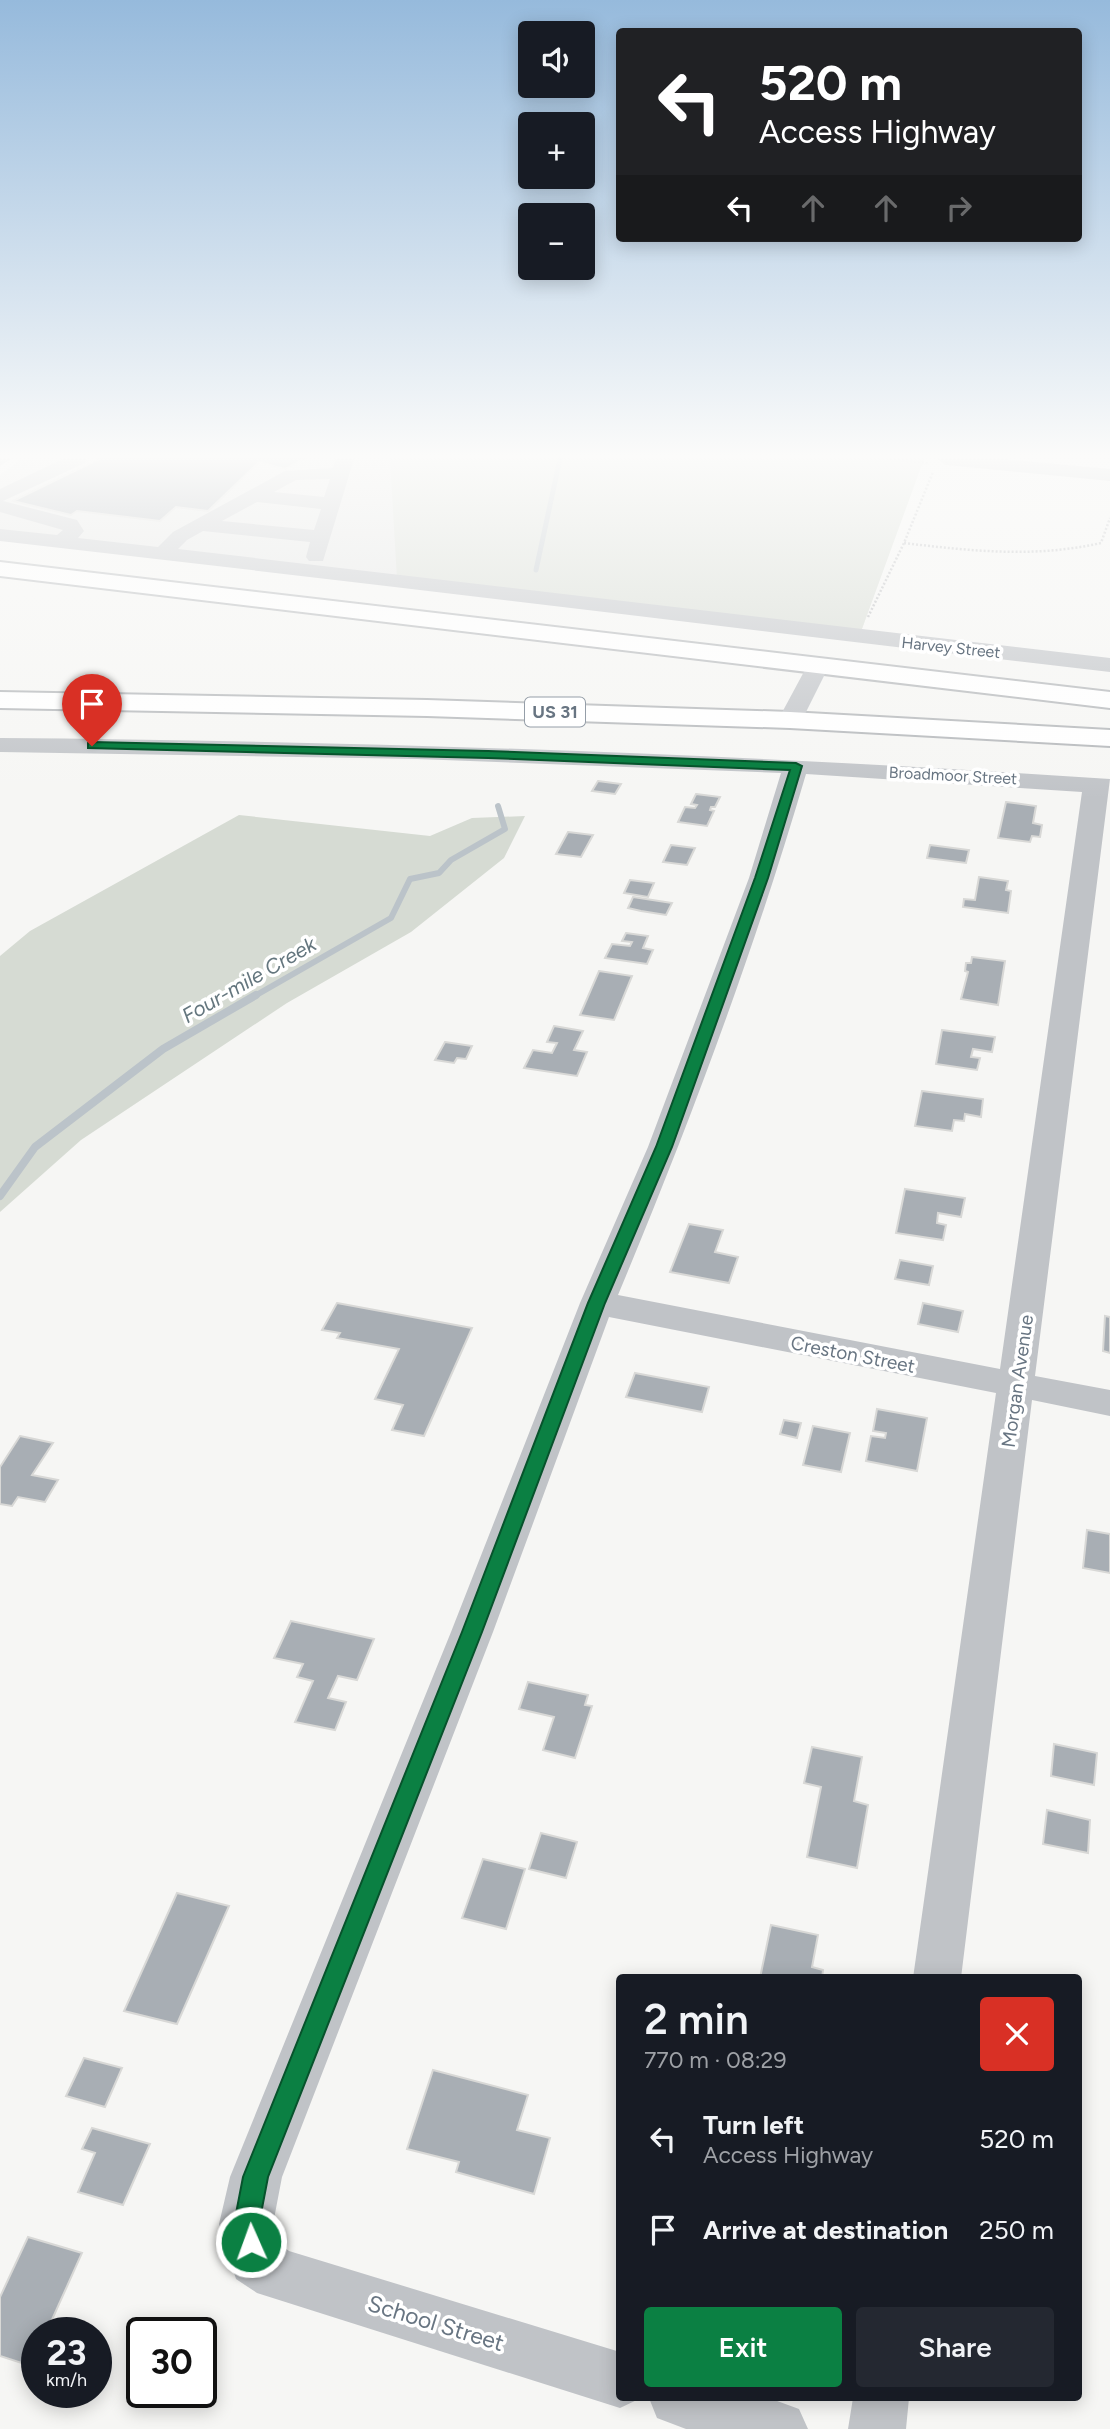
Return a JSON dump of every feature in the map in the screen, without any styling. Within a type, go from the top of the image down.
[{"type":"highway","points":[[28,572],[1110,700]]},
{"type":"highway","name":"US 31","points":[[0,700],[427,708],[790,720],[1110,738]]},
{"type":"street","name":"Harvey Street","points":[[339,572],[859,637],[1110,665]]},
{"type":"street","points":[[790,720],[818,666]]},
{"type":"street","name":"Broadmoor Street","points":[[0,745],[488,755],[796,766],[1103,785]]},
{"type":"street","points":[[597,1303],[664,1147],[762,878],[796,766]]},
{"type":"street","name":"Morgan Avenue","points":[[938,1974],[1016,1385],[1103,785]]},
{"type":"street","name":"Creston Street","points":[[597,1303],[1110,1403]]},
{"type":"street","name":"School Street","points":[[597,1303],[472,1632],[256,2177],[246,2224],[256,2260],[276,2274],[616,2379]]},
{"type":"street","points":[[687,2401],[779,2429]]},
{"type":"street","points":[[877,2429],[881,2401]]},
{"type":"path","points":[[859,637],[890,572]]},
{"type":"shaded area","points":[[330,572],[882,572],[859,637]]},
{"type":"shaded area","points":[[397,572],[883,572],[859,637],[397,579]]},
{"type":"shaded area","points":[[239,815],[430,836],[472,818],[525,816],[504,858],[411,932],[287,1003],[81,1140],[0,1212],[0,956],[30,931]]},
{"type":"building","points":[[598,781],[621,784],[615,794],[592,791]]},
{"type":"building","points":[[696,794],[720,797],[715,807],[711,807],[710,810],[714,811],[707,826],[678,822],[685,807],[695,808],[697,805],[691,804]]},
{"type":"building","points":[[1006,802],[1036,806],[1033,823],[1042,825],[1040,837],[1032,836],[1030,842],[998,838]]},
{"type":"building","points":[[568,832],[593,835],[581,857],[556,854]]},
{"type":"building","points":[[671,845],[695,848],[687,865],[663,862]]},
{"type":"building","points":[[930,845],[969,850],[966,863],[927,858]]},
{"type":"building","points":[[979,877],[1008,881],[1006,890],[1011,891],[1008,913],[963,907],[964,899],[975,900]]},
{"type":"building","points":[[630,880],[654,883],[648,897],[624,893]]},
{"type":"building","points":[[633,897],[672,903],[666,915],[628,908]]},
{"type":"building","points":[[626,933],[648,936],[643,948],[653,950],[647,964],[605,958],[612,944],[630,946],[632,942],[622,941]]},
{"type":"building","points":[[972,957],[1005,961],[998,1005],[961,999],[968,972],[965,971],[966,963],[971,963]]},
{"type":"building","points":[[599,971],[632,976],[614,1020],[580,1015]]},
{"type":"building","points":[[554,1026],[583,1031],[574,1050],[587,1052],[577,1076],[524,1068],[533,1050],[552,1053],[557,1043],[547,1042]]},
{"type":"building","points":[[942,1030],[995,1037],[992,1052],[973,1049],[971,1057],[980,1058],[977,1070],[936,1064]]},
{"type":"building","points":[[445,1042],[472,1046],[466,1059],[457,1058],[454,1063],[435,1060]]},
{"type":"building","points":[[922,1091],[983,1099],[981,1117],[965,1114],[964,1121],[954,1120],[952,1131],[915,1126]]},
{"type":"building","points":[[905,1189],[965,1198],[961,1217],[938,1213],[937,1223],[946,1225],[943,1240],[896,1233]]},
{"type":"building","points":[[689,1224],[723,1230],[715,1252],[738,1257],[729,1283],[670,1272]]},
{"type":"building","points":[[900,1260],[933,1266],[929,1285],[895,1279]]},
{"type":"building","points":[[337,1303],[472,1328],[424,1436],[392,1430],[403,1405],[375,1399],[399,1349],[337,1338],[340,1333],[322,1330]]},
{"type":"building","points":[[923,1303],[963,1311],[958,1332],[918,1324]]},
{"type":"building","points":[[1105,1316],[1110,1317],[1110,1353],[1103,1351]]},
{"type":"building","points":[[635,1373],[709,1387],[702,1412],[626,1397]]},
{"type":"building","points":[[877,1409],[927,1418],[917,1471],[866,1461],[871,1436],[885,1438],[886,1433],[873,1431]]},
{"type":"building","points":[[784,1420],[801,1423],[797,1438],[780,1434]]},
{"type":"building","points":[[813,1426],[850,1433],[841,1472],[803,1465]]},
{"type":"building","points":[[20,1436],[53,1443],[32,1475],[58,1480],[45,1502],[18,1497],[12,1506],[0,1504],[0,1467]]},
{"type":"building","points":[[1087,1530],[1110,1534],[1110,1573],[1083,1568]]},
{"type":"building","points":[[291,1621],[374,1639],[357,1680],[338,1676],[328,1698],[346,1702],[335,1730],[295,1722],[313,1681],[297,1677],[303,1664],[274,1658]]},
{"type":"building","points":[[528,1682],[588,1695],[585,1705],[592,1706],[575,1758],[543,1750],[554,1717],[519,1709]]},
{"type":"building","points":[[1054,1744],[1097,1753],[1094,1785],[1051,1776]]},
{"type":"building","points":[[812,1747],[862,1757],[854,1801],[868,1805],[857,1868],[807,1857],[821,1787],[804,1783]]},
{"type":"building","points":[[1047,1810],[1090,1820],[1088,1853],[1043,1844]]},
{"type":"building","points":[[541,1833],[577,1842],[566,1878],[529,1869]]},
{"type":"building","points":[[483,1859],[525,1869],[506,1929],[462,1918]]},
{"type":"building","points":[[177,1893],[229,1906],[177,2024],[124,2011]]},
{"type":"building","points":[[771,1925],[818,1935],[812,1967],[823,1970],[822,1974],[761,1974]]},
{"type":"building","points":[[84,2058],[122,2068],[105,2107],[66,2096]]},
{"type":"building","points":[[433,2070],[528,2095],[517,2130],[550,2138],[534,2194],[456,2172],[459,2162],[407,2149]]},
{"type":"building","points":[[92,2128],[150,2144],[123,2205],[78,2192],[95,2153],[82,2149]]},
{"type":"building","points":[[28,2237],[82,2253],[53,2317],[21,2317],[21,2363],[0,2356],[0,2297]]},
{"type":"waterway","name":"Four-mile Creek","points":[[253,997],[391,918],[410,879],[439,873],[451,860],[505,829],[498,806]]},
{"type":"waterway","name":"Four-mile Creek","points":[[0,1196],[35,1147],[163,1049],[256,995]]},
{"type":"route","points":[[92,746],[488,755],[796,766],[762,878],[664,1147],[597,1303],[472,1632],[256,2177],[246,2224],[251,2242]]}]
